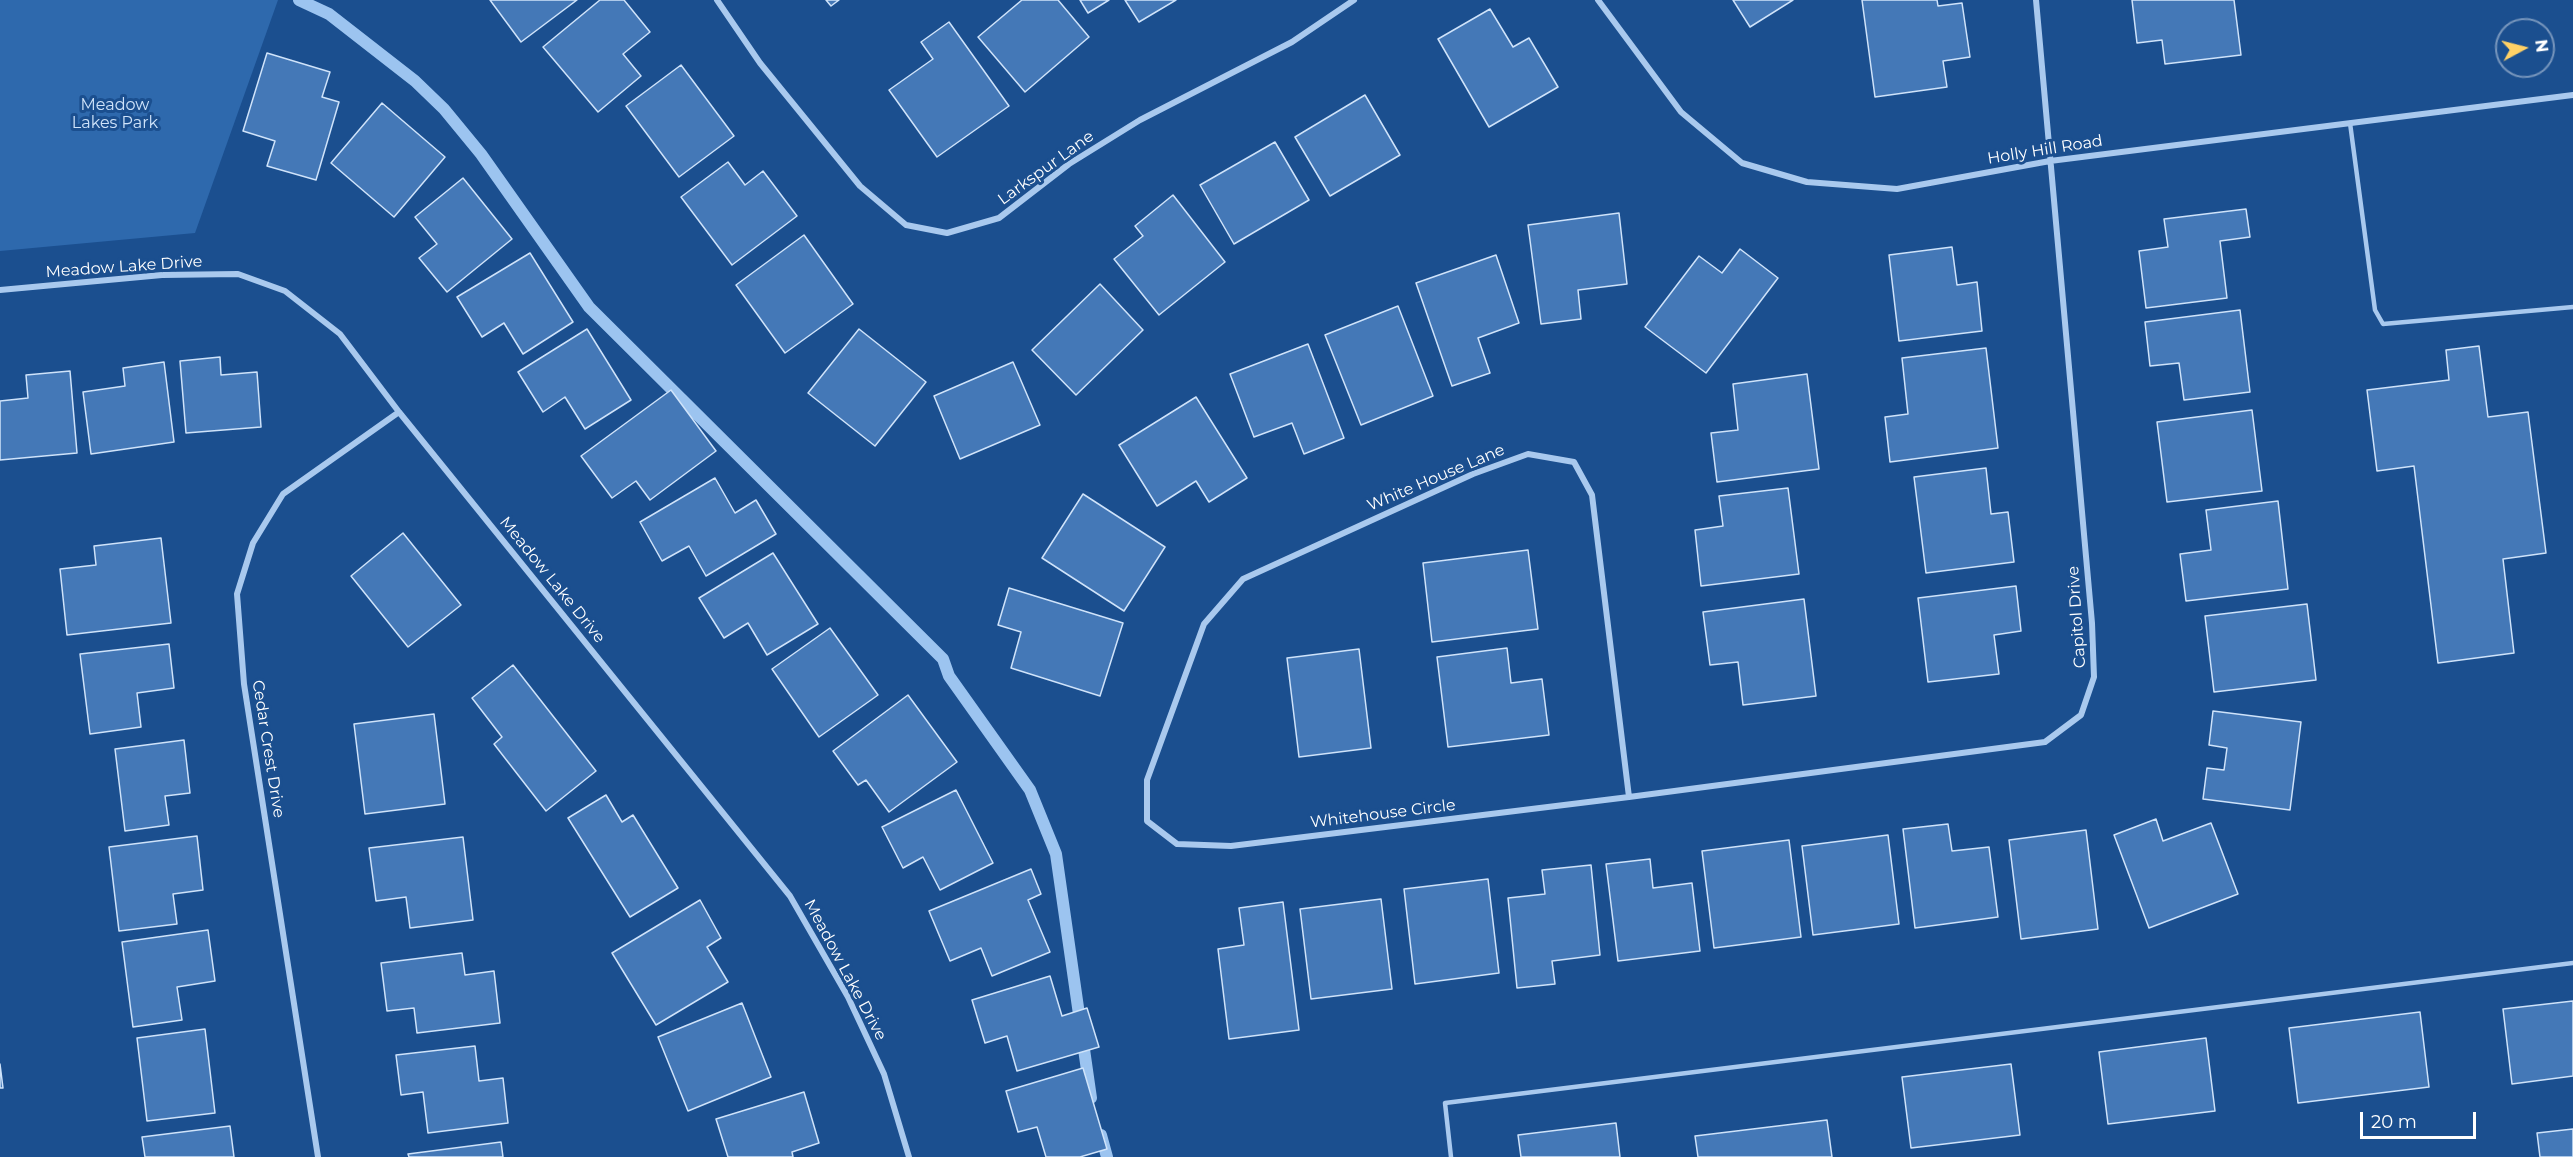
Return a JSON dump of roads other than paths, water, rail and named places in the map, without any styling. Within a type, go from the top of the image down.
[{"type":"street","name":"Larkspur Lane","points":[[717,0],[760,63],[860,186],[906,225],[947,233],[999,218],[1069,164],[1140,120],[1292,42],[1354,0]]},
{"type":"street","name":"Holly Hill Road","points":[[1598,0],[1681,112],[1742,163],[1807,182],[1898,189],[2050,160],[2573,95]]},
{"type":"street","name":"Capitol Drive","points":[[1629,797],[2044,742],[2081,715],[2094,677],[2092,623],[2036,0]]},
{"type":"street","name":"Meadow Lake Drive","points":[[0,290],[162,275],[238,274],[285,291],[340,334],[399,412],[790,896],[848,997],[884,1074],[909,1157]]},
{"type":"street","name":"Cedar Crest Drive","points":[[318,1157],[244,684],[237,594],[253,543],[283,494],[399,412]]},
{"type":"street","name":"White House Lane","points":[[1147,821],[1147,780],[1204,624],[1243,579],[1473,474],[1528,454],[1574,462],[1592,495],[1629,797]]},
{"type":"street","name":"Whitehouse Circle","points":[[1147,821],[1177,844],[1231,846],[1629,797]]},
{"type":"lane","points":[[2350,123],[2375,310],[2383,324],[2573,307]]},
{"type":"lane","points":[[1451,1157],[1445,1103],[2573,963]]},
{"type":"waterway","points":[[299,0],[329,14],[415,81],[444,109],[481,154],[589,307],[943,659],[949,676],[1030,790],[1056,854],[1091,1098]]},
{"type":"waterway","points":[[1101,1135],[1107,1157]]},
{"type":"park label","name":"Meadow Lakes Park","points":[[115,114]]}]
